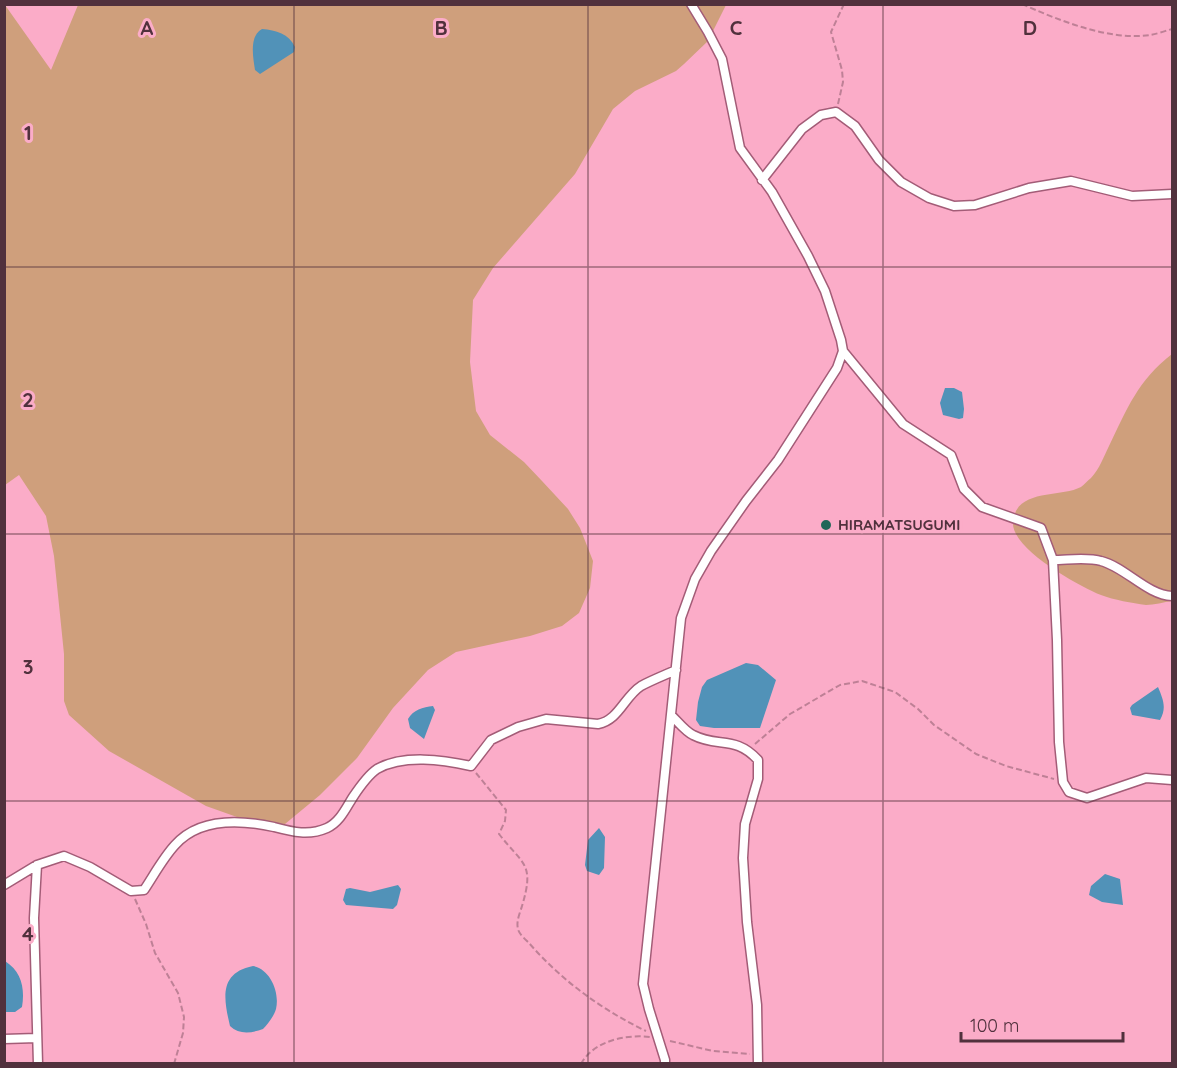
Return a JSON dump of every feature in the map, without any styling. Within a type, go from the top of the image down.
[{"type":"street","points":[[664,1064],[665,1060],[643,984],[681,618],[694,579],[746,501],[778,460],[837,368],[843,351],[842,340],[825,291],[808,256],[772,192],[740,148],[722,59],[691,4]]},
{"type":"street","points":[[762,180],[802,129],[821,114],[836,112],[855,126],[879,160],[901,182],[929,198],[954,206],[975,205],[1029,188],[1071,181],[1132,196],[1173,194]]},
{"type":"street","points":[[843,351],[903,424],[951,455],[964,489],[982,507],[1041,528],[1053,560],[1058,640],[1059,742],[1063,782],[1069,792],[1087,798],[1146,778],[1173,780]]},
{"type":"street","points":[[1053,560],[1099,560],[1139,583],[1173,596]]},
{"type":"street","points":[[4,885],[36,866],[64,856],[90,867],[131,891],[144,890],[176,844],[190,833],[209,825],[237,821],[309,834],[336,823],[364,783],[375,771],[386,765],[412,760],[451,762],[471,766],[491,740],[518,727],[546,719],[605,723],[613,718],[639,687],[676,670]]},
{"type":"street","points":[[672,716],[692,735],[720,743],[734,743],[748,750],[758,760],[758,779],[745,824],[743,858],[747,922],[757,1005],[758,1064]]},
{"type":"street","points":[[36,866],[34,918],[38,1064]]},
{"type":"street","points":[[4,1040],[37,1038]]},
{"type":"path","points":[[836,112],[843,82],[842,70],[831,32],[844,4]]},
{"type":"path","points":[[1022,4],[1087,29],[1149,36],[1173,29]]},
{"type":"path","points":[[748,750],[790,714],[840,685],[862,681],[895,692],[918,709],[934,725],[976,754],[1006,766],[1063,782]]},
{"type":"path","points":[[471,766],[506,810],[505,821],[499,834],[521,860],[527,871],[528,885],[518,930],[565,980],[614,1015],[659,1038]]},
{"type":"path","points":[[131,891],[146,924],[155,954],[178,993],[184,1017],[183,1033],[174,1064]]},
{"type":"path","points":[[581,1064],[587,1054],[603,1044],[637,1035],[713,1051],[758,1054]]},
{"type":"shaded area","points":[[5,5],[51,70],[78,5],[726,5],[708,41],[684,64],[676,71],[635,91],[613,109],[575,174],[493,268],[473,300],[470,362],[476,411],[490,435],[524,462],[568,509],[580,528],[593,561],[590,588],[579,613],[562,626],[530,636],[456,652],[428,670],[393,708],[357,758],[320,795],[285,824],[251,822],[206,806],[109,751],[69,715],[64,701],[64,654],[54,556],[46,516],[19,475],[5,485]]},
{"type":"shaded area","points":[[1172,354],[1172,601],[1146,605],[1101,595],[1063,575],[1034,555],[1023,544],[1015,533],[1013,522],[1016,511],[1030,499],[1081,487],[1091,478],[1099,467],[1134,396],[1150,374]]},
{"type":"water","points":[[262,29],[282,34],[295,47],[294,52],[260,74],[255,70],[253,47],[255,37]]},
{"type":"water","points":[[945,388],[954,388],[962,392],[963,418],[943,415],[940,403]]},
{"type":"water","points":[[746,663],[758,665],[776,680],[760,728],[700,726],[696,720],[698,702],[702,687],[707,680]]},
{"type":"water","points":[[1158,687],[1164,707],[1160,720],[1132,715],[1130,708],[1132,705]]},
{"type":"water","points":[[433,706],[435,710],[424,739],[410,728],[408,719],[419,709]]},
{"type":"water","points":[[599,828],[605,837],[604,868],[599,875],[587,871],[585,865],[588,840]]},
{"type":"water","points":[[1105,874],[1120,879],[1123,905],[1102,902],[1089,895],[1091,886]]},
{"type":"water","points":[[398,885],[401,889],[397,905],[393,909],[346,905],[343,900],[346,889],[370,892]]},
{"type":"water","points":[[5,961],[15,970],[21,981],[22,1007],[15,1012],[5,1012]]},
{"type":"water","points":[[253,966],[269,976],[275,989],[276,1009],[271,1020],[263,1029],[241,1032],[230,1026],[226,1007],[226,989],[234,975]]},
{"type":"place","name":"HIRAMATSUGUMI","points":[[826,525]]}]
